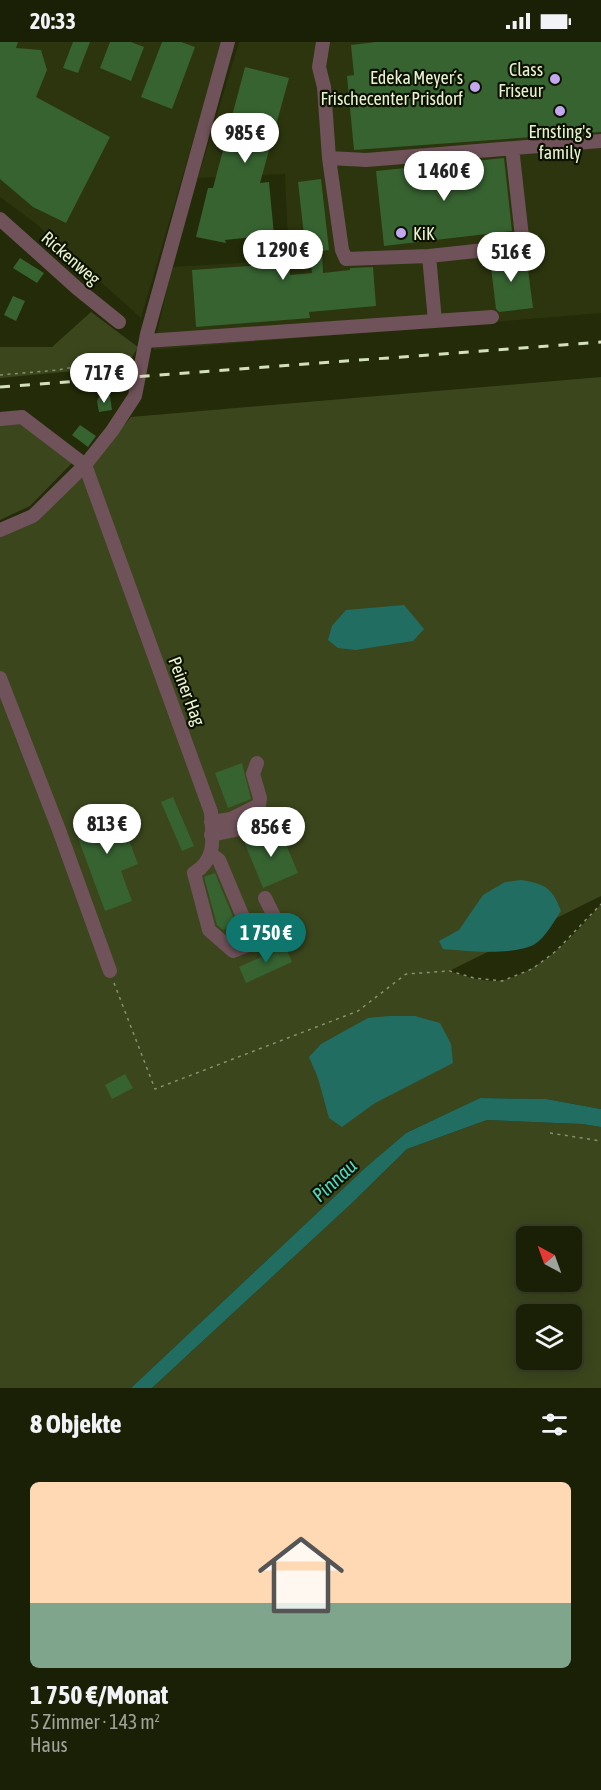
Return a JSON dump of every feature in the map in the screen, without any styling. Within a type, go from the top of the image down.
[{"type":"street","points":[[0,530],[33,516],[85,465],[135,396],[145,347],[228,42]]},
{"type":"street","points":[[323,42],[319,67],[324,87],[329,158],[342,250],[346,259],[429,256],[523,246],[513,156]]},
{"type":"street","points":[[329,158],[366,160],[601,141]]},
{"type":"street","name":"Rickenweg","points":[[0,219],[78,289],[119,322]]},
{"type":"street","points":[[429,256],[435,321]]},
{"type":"street","points":[[145,347],[492,317]]},
{"type":"street","points":[[0,419],[22,417],[85,465]]},
{"type":"street","name":"Peiner Hag","points":[[85,465],[107,530],[198,771],[211,812],[211,854]]},
{"type":"street","points":[[0,678],[59,830],[110,971]]},
{"type":"street","points":[[211,829],[272,822],[259,805],[260,798],[253,774],[257,763]]},
{"type":"street","points":[[211,829],[259,805]]},
{"type":"street","points":[[254,943],[219,860],[211,854],[205,866],[194,873],[209,930],[233,951],[254,943],[276,934],[280,928],[266,898]]},
{"type":"path","points":[[0,375],[58,370],[145,347]]},
{"type":"path","points":[[110,971],[155,1089],[358,1011],[406,974],[450,971],[474,978],[502,981],[531,969],[556,951],[601,904]]},
{"type":"path","points":[[550,1133],[601,1141]]},
{"type":"shaded area","points":[[0,42],[222,42],[141,318],[35,223],[0,197]]},
{"type":"shaded area","points":[[239,42],[601,42],[601,313],[153,350],[172,267],[289,260],[285,174],[198,178]]},
{"type":"shaded area","points":[[91,312],[138,347],[127,366],[0,378],[0,347],[52,347]]},
{"type":"shaded area","points":[[601,377],[601,896],[449,971],[491,981],[519,975],[558,950],[601,904],[601,1109],[546,1099],[480,1098],[406,1133],[365,1168],[131,1388],[0,1388],[0,537],[37,522],[131,417]]},
{"type":"shaded area","points":[[18,421],[73,462],[30,506],[0,520],[0,424]]},
{"type":"shaded area","points":[[487,1120],[582,1124],[601,1127],[601,1388],[152,1388],[407,1149]]},
{"type":"water","points":[[404,605],[424,629],[413,641],[356,650],[338,648],[328,640],[332,626],[346,610]]},
{"type":"water","points":[[521,880],[547,888],[561,911],[539,941],[526,948],[503,951],[443,949],[439,941],[459,930],[483,895],[505,882]]},
{"type":"water","points":[[415,1016],[440,1023],[451,1044],[453,1063],[375,1103],[342,1127],[329,1118],[318,1078],[309,1057],[321,1044],[368,1018]]},
{"type":"water","points":[[480,1098],[546,1099],[601,1109],[601,1127],[582,1124],[487,1120],[407,1149],[152,1388],[131,1388],[365,1168],[406,1133]]},
{"type":"building","points":[[0,42],[18,42],[16,48],[41,50],[47,70],[36,97],[110,137],[66,223],[33,207],[0,179]]},
{"type":"building","points":[[73,42],[90,42],[78,73],[63,68]]},
{"type":"building","points":[[110,42],[131,42],[144,47],[131,81],[100,68]]},
{"type":"building","points":[[162,42],[181,42],[195,47],[172,109],[141,97]]},
{"type":"building","name":"Edeka Meyer´s Frischecenter Prisdorf","points":[[376,42],[601,42],[601,132],[354,150],[347,76],[354,75],[351,45]]},
{"type":"building","points":[[245,67],[289,78],[260,183],[269,182],[274,235],[225,240],[226,243],[196,237],[208,188],[213,188]]},
{"type":"building","points":[[504,158],[512,231],[384,246],[376,171]]},
{"type":"building","points":[[321,179],[329,250],[322,251],[323,273],[373,267],[376,306],[309,312],[310,318],[196,327],[192,270],[278,264],[289,265],[290,275],[312,273],[310,252],[306,253],[298,182]]},
{"type":"building","points":[[526,254],[533,308],[499,312],[496,309],[490,259]]},
{"type":"building","points":[[20,258],[44,273],[37,283],[13,268]]},
{"type":"building","points":[[13,296],[25,301],[16,321],[4,315]]},
{"type":"building","points":[[110,396],[112,410],[99,412],[97,401],[99,397]]},
{"type":"building","points":[[80,425],[96,436],[88,447],[72,435]]},
{"type":"building","points":[[242,763],[251,799],[228,808],[215,773]]},
{"type":"building","points":[[173,797],[194,846],[182,851],[161,802]]},
{"type":"building","points":[[116,806],[138,864],[121,871],[132,901],[105,911],[72,822]]},
{"type":"building","points":[[280,830],[298,873],[263,888],[244,841]]},
{"type":"building","points":[[215,873],[236,924],[223,930],[217,925],[204,877]]},
{"type":"building","points":[[285,946],[292,962],[246,983],[239,967]]},
{"type":"building","points":[[125,1074],[133,1088],[112,1099],[105,1085]]},
{"type":"railway","points":[[0,387],[601,342]]},
{"type":"place","name":"Class Friseur","points":[[555,79]]},
{"type":"place","name":"Edeka Meyer´s Frischecenter Prisdorf","points":[[475,87]]},
{"type":"place","name":"Ernsting's family","points":[[560,111]]},
{"type":"place","name":"KiK","points":[[401,233]]},
{"type":"water label","name":"Pinnau","points":[[334,1180]]}]
